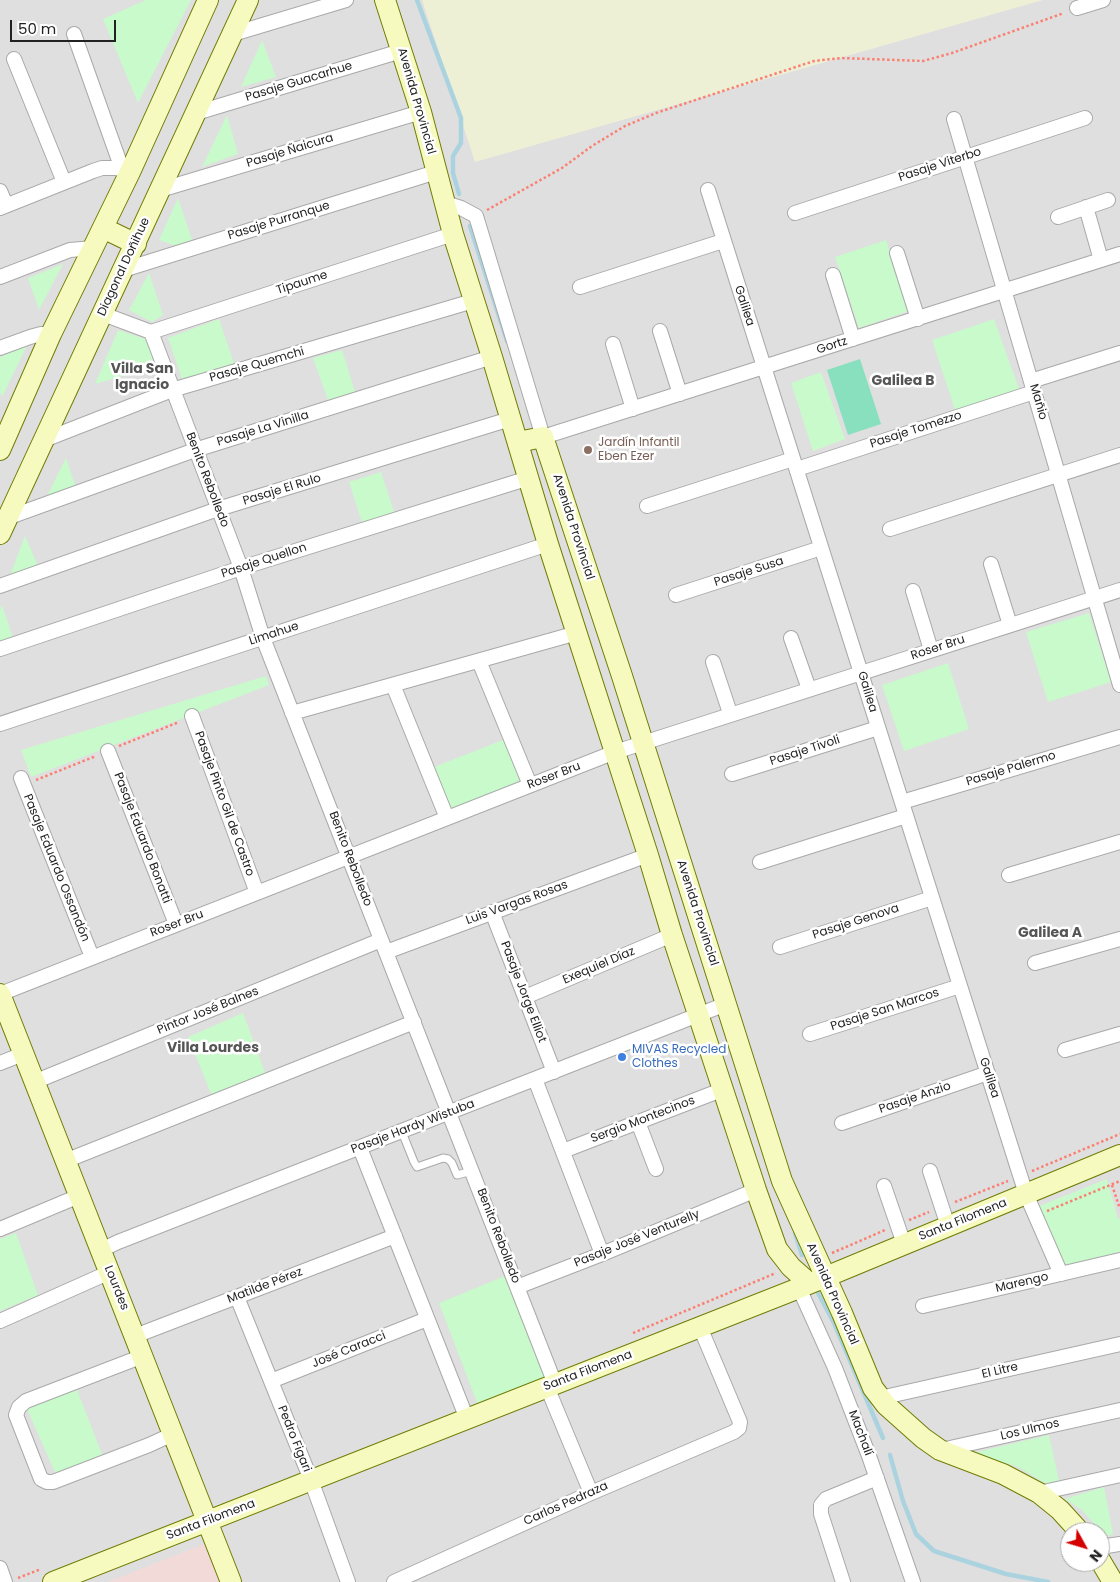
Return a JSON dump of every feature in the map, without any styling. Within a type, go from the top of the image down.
[{"type":"street","points":[[0,450],[8,417],[94,248],[126,170],[208,0]]},
{"type":"street","name":"Diagonal Doñihue","points":[[4,526],[248,0]]},
{"type":"street","points":[[233,34],[346,0]]},
{"type":"street","name":"Avenida Provincial","points":[[385,0],[421,112],[453,234],[548,544],[672,935],[756,1190],[777,1249],[791,1267],[812,1277]]},
{"type":"street","points":[[1077,8],[1103,0]]},
{"type":"street","points":[[74,34],[126,170]]},
{"type":"street","name":"Pasaje Guacarhue","points":[[196,113],[401,51]]},
{"type":"street","points":[[14,59],[64,182]]},
{"type":"street","name":"Pasaje Ñaicura","points":[[160,190],[421,112]]},
{"type":"street","name":"Pasaje Viterbo","points":[[795,213],[1085,118]]},
{"type":"street","name":"Mañio","points":[[954,119],[1120,686]]},
{"type":"street","points":[[0,191],[3,206],[102,168],[126,170]]},
{"type":"street","name":"Pasaje Purranque","points":[[123,270],[436,172]]},
{"type":"street","name":"Galilea","points":[[708,190],[1023,1185],[1062,1274]]},
{"type":"street","points":[[1058,217],[1108,200]]},
{"type":"street","points":[[445,203],[461,208],[476,216]]},
{"type":"street","points":[[1086,207],[1101,260]]},
{"type":"street","name":"Avenida Provincial","points":[[476,216],[543,438],[643,742],[812,1277],[842,1313],[873,1388],[880,1398],[912,1430],[940,1450],[1003,1474],[1039,1493],[1060,1510],[1071,1522]]},
{"type":"street","points":[[103,228],[136,244]]},
{"type":"street","name":"Tipaume","points":[[150,332],[453,234]]},
{"type":"street","points":[[580,287],[723,241]]},
{"type":"street","points":[[0,277],[70,250],[94,248]]},
{"type":"street","points":[[897,253],[918,319]]},
{"type":"street","name":"Gortz","points":[[543,438],[1120,254]]},
{"type":"street","points":[[833,275],[853,339]]},
{"type":"street","name":"Pasaje Quemchi","points":[[44,440],[172,390],[474,301]]},
{"type":"street","points":[[103,314],[150,332]]},
{"type":"street","points":[[660,331],[680,394]]},
{"type":"street","name":"Benito Rebolledo","points":[[150,332],[241,568],[263,638],[517,1287],[590,1492]]},
{"type":"street","points":[[0,348],[30,337],[51,334]]},
{"type":"street","points":[[613,344],[633,409]]},
{"type":"street","name":"Pasaje Tomezzo","points":[[647,506],[795,464],[1033,386],[1120,353]]},
{"type":"street","name":"Pasaje La Vinilla","points":[[4,526],[195,450],[492,357]]},
{"type":"street","name":"Pasaje El Rulo","points":[[0,586],[218,510],[510,419]]},
{"type":"street","points":[[518,442],[543,438]]},
{"type":"street","points":[[890,530],[1120,455]]},
{"type":"street","name":"Pasaje Quellon","points":[[0,649],[241,568],[529,478]]},
{"type":"street","name":"Limahue","points":[[0,724],[548,544]]},
{"type":"street","name":"Pasaje Susa","points":[[676,595],[821,548]]},
{"type":"street","points":[[991,564],[1010,625]]},
{"type":"street","name":"Roser Bru","points":[[0,994],[615,752],[1120,590]]},
{"type":"street","points":[[913,591],[931,650]]},
{"type":"street","points":[[292,713],[577,633]]},
{"type":"street","points":[[791,638],[809,689]]},
{"type":"street","points":[[479,661],[530,785]]},
{"type":"street","points":[[713,662],[730,714]]},
{"type":"street","points":[[393,685],[447,818]]},
{"type":"street","name":"Pasaje Pinto Gil de Castro","points":[[192,716],[257,893]]},
{"type":"street","name":"Pasaje Tivoli","points":[[732,774],[878,728]]},
{"type":"street","name":"Pasaje Palermo","points":[[902,802],[1120,737]]},
{"type":"street","name":"Pasaje Eduardo Bonatti","points":[[108,751],[176,924]]},
{"type":"street","name":"Pasaje Eduardo Ossandón","points":[[21,778],[92,957]]},
{"type":"street","points":[[760,862],[906,816]]},
{"type":"street","points":[[1009,875],[1120,842]]},
{"type":"street","name":"Luis Vargas Rosas","points":[[384,946],[492,912],[648,855]]},
{"type":"street","name":"Pasaje Genova","points":[[780,947],[932,898]]},
{"type":"street","name":"Pasaje Jorge Elliot","points":[[492,912],[554,1072]]},
{"type":"street","name":"Exequiel Díaz","points":[[525,998],[672,935]]},
{"type":"street","points":[[1035,963],[1120,938]]},
{"type":"street","name":"Pintor José Balnes","points":[[34,1082],[384,946]]},
{"type":"street","name":"Pasaje San Marcos","points":[[810,1034],[960,986]]},
{"type":"street","name":"Lourdes","points":[[0,994],[231,1582]]},
{"type":"street","name":"Pasaje Hardy Wistuba","points":[[101,1250],[726,1004]]},
{"type":"street","points":[[66,1161],[414,1022]]},
{"type":"street","points":[[1065,1050],[1120,1034]]},
{"type":"street","points":[[0,1063],[23,1054]]},
{"type":"street","name":"Pasaje Anzio","points":[[842,1123],[988,1073]]},
{"type":"street","points":[[535,1080],[602,1254]]},
{"type":"street","name":"Sergio Montecinos","points":[[562,1151],[724,1089]]},
{"type":"street","points":[[638,1122],[656,1170]]},
{"type":"street","points":[[360,1148],[466,1419]]},
{"type":"street","name":"Santa Filomena","points":[[49,1575],[208,1521],[700,1327],[812,1277],[948,1226],[1023,1185],[1120,1155]]},
{"type":"street","points":[[930,1171],[948,1226]]},
{"type":"street","points":[[884,1186],[904,1244]]},
{"type":"street","name":"Pasaje José Venturelly","points":[[517,1287],[756,1190]]},
{"type":"street","points":[[0,1230],[79,1196]]},
{"type":"street","name":"Matilde Pérez","points":[[135,1336],[395,1236]]},
{"type":"street","name":"Marengo","points":[[923,1306],[1120,1260]]},
{"type":"street","points":[[0,1321],[110,1272]]},
{"type":"street","name":"Machalí","points":[[812,1277],[835,1368],[877,1478],[913,1582]]},
{"type":"street","name":"Pedro Figari","points":[[237,1297],[311,1480],[348,1582]]},
{"type":"street","name":"José Caracci","points":[[271,1381],[427,1318]]},
{"type":"street","name":"Carlos Pedraza","points":[[394,1582],[590,1492],[734,1432],[740,1422],[700,1327]]},
{"type":"street","name":"El Litre","points":[[880,1398],[1120,1344]]},
{"type":"street","points":[[143,1356],[26,1401],[18,1407],[16,1415],[41,1478],[47,1482],[53,1482],[173,1434]]},
{"type":"street","name":"Los Ulmos","points":[[940,1450],[1120,1410]]},
{"type":"street","points":[[1039,1493],[1120,1475]]},
{"type":"street","points":[[843,1582],[821,1514],[821,1505],[826,1499],[877,1478]]},
{"type":"street","points":[[0,1568],[11,1580]]},
{"type":"lane","points":[[402,1132],[417,1167],[443,1158],[448,1159],[452,1163],[457,1175],[472,1171]]},
{"type":"path","points":[[476,216],[562,168],[592,146],[625,126],[656,113],[814,61],[841,58],[923,61],[952,54],[1077,8]]},
{"type":"path","points":[[812,1277],[898,1225],[941,1207],[1023,1185],[1120,1134]]},
{"type":"path","points":[[1036,1216],[1120,1181]]},
{"type":"path","points":[[1112,1184],[1120,1209]]},
{"type":"path","points":[[629,1335],[791,1267]]},
{"type":"path","points":[[11,1580],[49,1575]]},
{"type":"shaded area","points":[[0,0],[1120,0],[1120,1582],[0,1582]]},
{"type":"shaded area","points":[[209,1542],[226,1582],[108,1582]]},
{"type":"green space","points":[[146,0],[191,0],[138,103],[103,19]]},
{"type":"green space","points":[[422,0],[1043,0],[475,162]]},
{"type":"green space","points":[[262,40],[276,77],[241,87]]},
{"type":"green space","points":[[227,115],[238,154],[202,167]]},
{"type":"green space","points":[[178,198],[192,240],[176,246],[159,240]]},
{"type":"green space","points":[[886,240],[909,311],[859,328],[835,257]]},
{"type":"green space","points":[[63,264],[39,310],[28,278]]},
{"type":"green space","points":[[149,273],[163,315],[152,322],[129,310]]},
{"type":"green space","points":[[219,319],[235,366],[184,385],[168,338]]},
{"type":"green space","points":[[994,319],[1019,389],[955,410],[932,340]]},
{"type":"green space","points":[[118,330],[149,340],[154,367],[95,384]]},
{"type":"green space","points":[[28,344],[2,397],[0,392],[0,357]]},
{"type":"green space","points":[[342,350],[356,395],[329,403],[313,358]]},
{"type":"green space","points":[[860,359],[881,424],[848,435],[827,370]]},
{"type":"green space","points":[[821,372],[845,439],[813,451],[791,383]]},
{"type":"green space","points":[[66,458],[76,488],[45,500]]},
{"type":"green space","points":[[381,472],[396,518],[364,529],[349,482]]},
{"type":"green space","points":[[25,536],[38,566],[9,578]]},
{"type":"green space","points":[[2,605],[14,641],[0,647],[0,610]]},
{"type":"green space","points":[[1089,613],[1111,682],[1048,702],[1026,632]]},
{"type":"green space","points":[[948,663],[969,729],[904,751],[882,685]]},
{"type":"green space","points":[[266,676],[269,685],[31,777],[21,750]]},
{"type":"green space","points":[[503,740],[522,780],[451,810],[434,767]]},
{"type":"green space","points":[[243,1013],[266,1075],[212,1096],[188,1037]]},
{"type":"green space","points":[[1107,1179],[1118,1219],[1120,1219],[1120,1252],[1063,1266],[1037,1207]]},
{"type":"green space","points":[[16,1233],[38,1295],[0,1311],[0,1239]]},
{"type":"green space","points":[[505,1276],[546,1381],[478,1405],[439,1303]]},
{"type":"green space","points":[[76,1387],[103,1457],[57,1477],[27,1409]]},
{"type":"green space","points":[[1049,1435],[1059,1481],[1048,1485],[1018,1467],[973,1453]]},
{"type":"green space","points":[[1104,1487],[1113,1534],[1110,1535],[1110,1522],[1092,1522],[1082,1510],[1065,1499]]},
{"type":"waterway","points":[[417,0],[461,118],[461,143],[453,156],[453,173],[459,194]]},
{"type":"waterway","points":[[470,226],[507,341]]},
{"type":"waterway","points":[[795,1233],[802,1255]]},
{"type":"waterway","points":[[816,1289],[834,1323],[883,1438]]},
{"type":"waterway","points":[[890,1455],[903,1501],[916,1534],[934,1551],[1006,1574],[1048,1582]]},
{"type":"place","name":"Jardín Infantil Eben Ezer","points":[[588,450]]},
{"type":"place","name":"MIVAS Recycled Clothes","points":[[622,1057]]},
{"type":"district","name":"Villa San Ignacio","points":[[142,378]]},
{"type":"district","name":"Galilea B","points":[[903,381]]},
{"type":"district","name":"Galilea A","points":[[1050,933]]},
{"type":"district","name":"Villa Lourdes","points":[[213,1048]]}]
